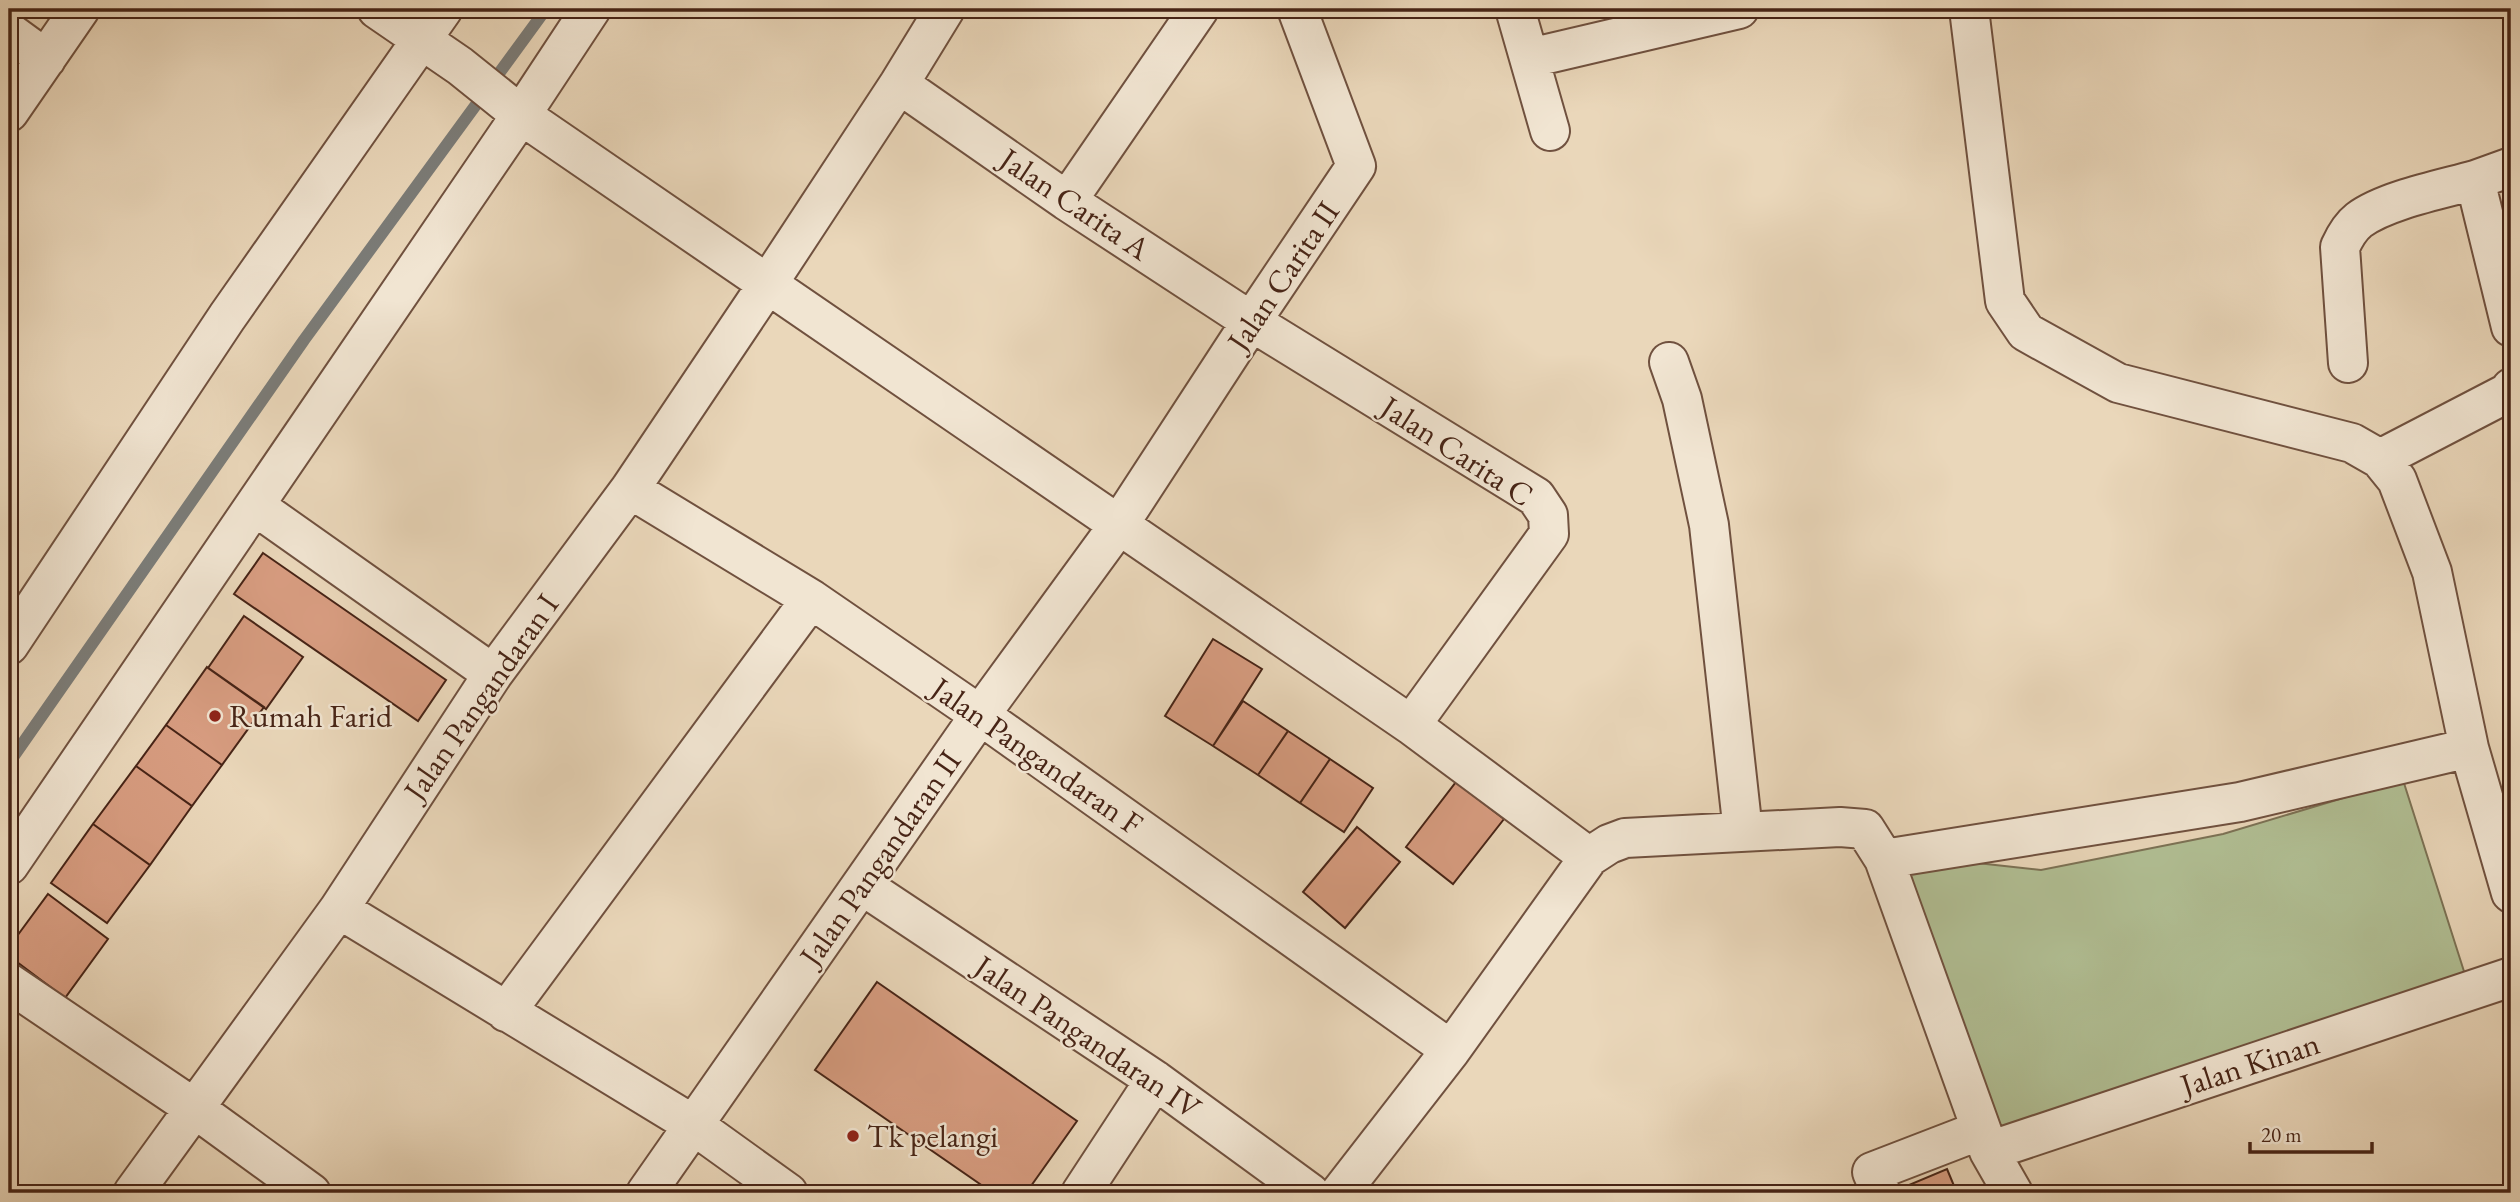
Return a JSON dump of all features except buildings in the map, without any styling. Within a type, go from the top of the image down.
[{"type":"street","points":[[9,112],[80,9]]},
{"type":"street","points":[[377,9],[432,24],[460,66],[510,106],[1411,725],[1589,857]]},
{"type":"street","points":[[9,864],[255,506],[510,106],[591,9]]},
{"type":"street","name":"Jalan Pangandaran I","points":[[133,1193],[339,909],[492,674],[630,489],[899,85],[945,9]]},
{"type":"street","points":[[1067,201],[1199,9]]},
{"type":"street","name":"Jalan Carita II","points":[[1118,526],[1356,166],[1297,9]]},
{"type":"street","points":[[1515,9],[1550,131]]},
{"type":"street","points":[[1530,58],[1739,9]]},
{"type":"street","points":[[1969,9],[2005,301],[2026,332],[2118,383],[2352,443],[2380,459],[2397,480],[2432,572],[2469,748],[2511,893]]},
{"type":"street","points":[[9,645],[227,317],[432,24]]},
{"type":"street","points":[[9,32],[46,59]]},
{"type":"street","name":"Jalan Carita A","points":[[899,85],[1067,201],[1252,322]]},
{"type":"street","points":[[2348,363],[2340,247],[2349,230],[2360,219],[2388,205],[2511,167]]},
{"type":"street","points":[[2475,180],[2511,327]]},
{"type":"street","name":"Jalan Carita C","points":[[1252,322],[1536,496],[1548,515],[1549,534],[1411,725]]},
{"type":"street","points":[[1669,362],[1682,399],[1709,525],[1744,832]]},
{"type":"street","points":[[2380,459],[2509,392],[2511,388]]},
{"type":"street","name":"Jalan Pangandaran F","points":[[630,489],[811,599],[980,715],[1443,1044]]},
{"type":"street","points":[[255,506],[492,674]]},
{"type":"street","name":"Jalan Pangandaran II","points":[[646,1193],[980,715],[1118,526]]},
{"type":"street","points":[[506,1012],[811,599]]},
{"type":"street","points":[[1884,859],[2240,802],[2469,748]]},
{"type":"street","points":[[1340,1193],[1443,1044],[1589,857],[1609,844],[1625,838],[1840,827],[1865,829],[1884,859],[1985,1140],[2013,1193]]},
{"type":"street","name":"Jalan Pangandaran IV","points":[[863,886],[1155,1080],[1310,1193]]},
{"type":"street","points":[[339,909],[692,1125],[788,1193]]},
{"type":"street","name":"Jalan Kinan","points":[[1881,1193],[1872,1172],[1985,1140],[2511,977]]},
{"type":"street","points":[[9,983],[194,1108],[311,1193]]},
{"type":"street","points":[[1081,1193],[1155,1080]]},
{"type":"green space","points":[[2403,780],[2469,987],[1995,1142],[1904,855],[2041,870],[2223,834]]},
{"type":"waterway","points":[[9,763],[304,340],[546,9]]},
{"type":"place","name":"Rumah Farid","points":[[215,716]]},
{"type":"place","name":"Tk pelangi","points":[[853,1136]]}]
